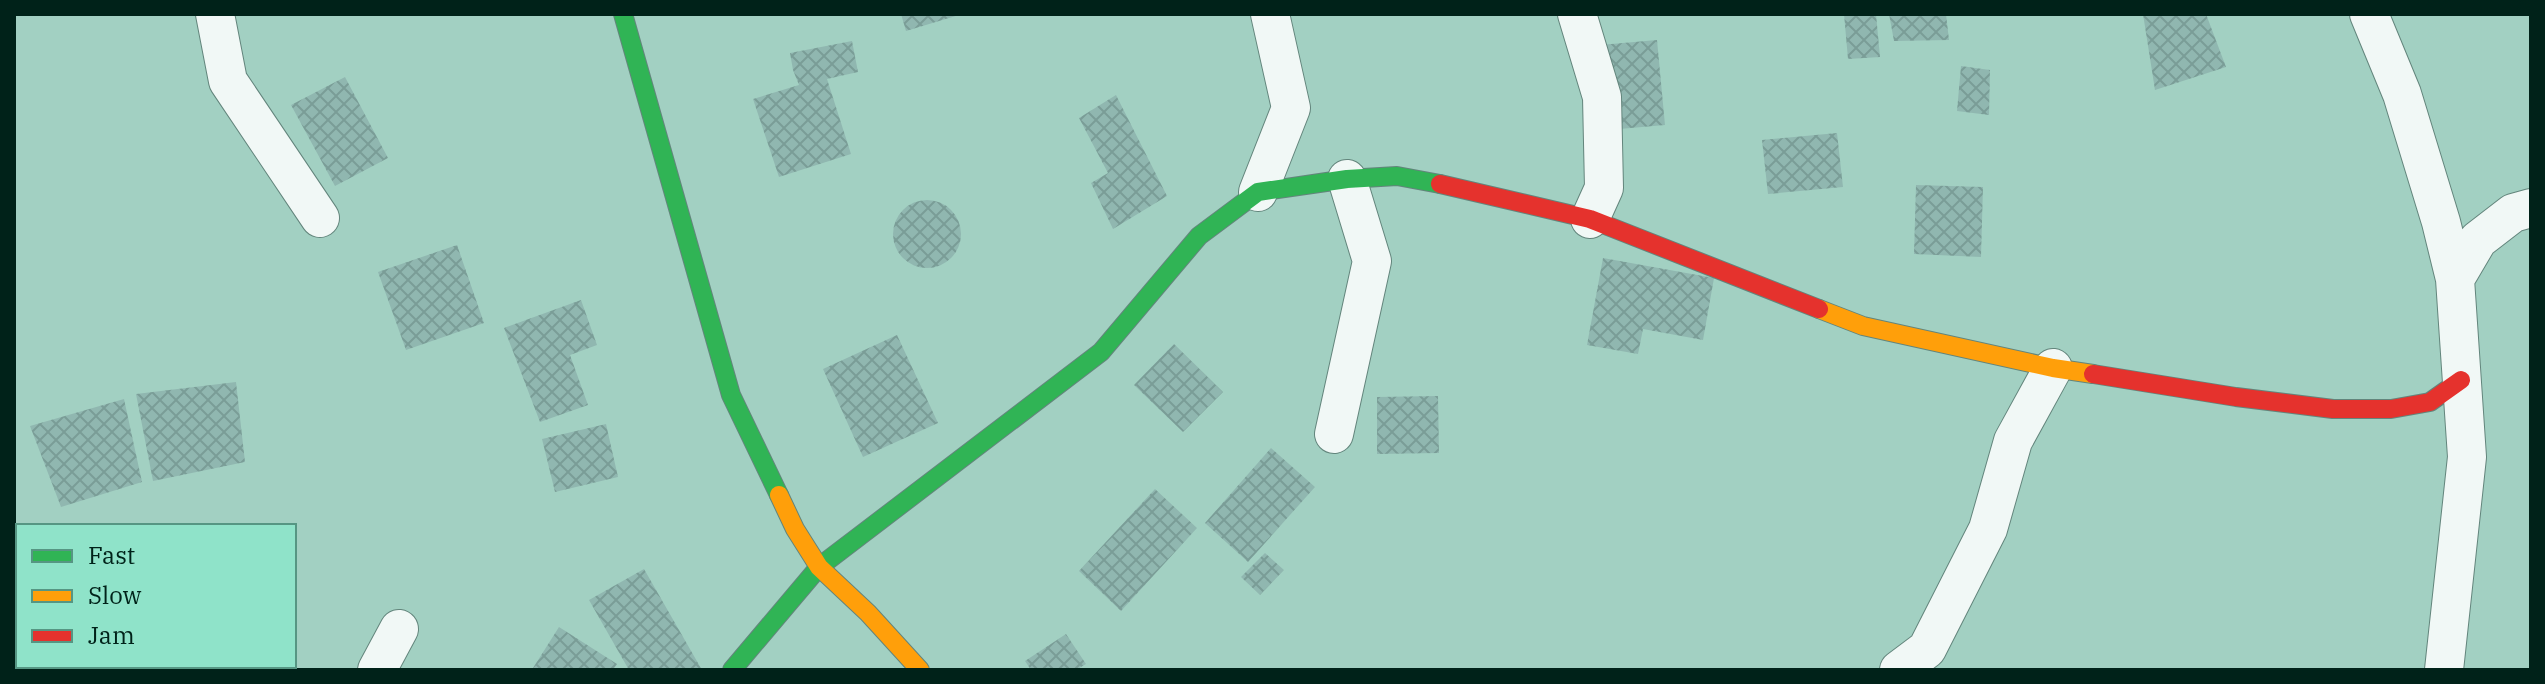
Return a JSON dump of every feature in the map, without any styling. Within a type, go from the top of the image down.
[{"type":"street","points":[[215,14],[228,81],[320,218]]},
{"type":"street","points":[[623,14],[731,395],[795,529],[819,567],[868,613],[920,670]]},
{"type":"street","points":[[1258,192],[1291,108],[1270,14]]},
{"type":"street","points":[[1577,14],[1602,97],[1604,188],[1590,219]]},
{"type":"street","points":[[2369,14],[2402,94],[2455,279],[2467,457],[2444,670]]},
{"type":"street","points":[[732,670],[819,567],[1101,352],[1199,236],[1258,192],[1347,179],[1397,176],[1425,180],[1590,219],[1863,326],[2053,368],[2236,397],[2333,409],[2391,409],[2430,402],[2461,380]]},
{"type":"street","points":[[1334,434],[1372,261],[1347,179]]},
{"type":"street","points":[[2455,279],[2478,240],[2513,213],[2531,208]]},
{"type":"street","points":[[1899,670],[1927,649],[1988,529],[2013,441],[2053,368]]},
{"type":"street","points":[[377,670],[399,629]]},
{"type":"building","points":[[901,14],[959,14],[959,15],[906,31]]},
{"type":"building","points":[[1844,14],[1876,14],[1880,57],[1848,59]]},
{"type":"building","points":[[1889,14],[1946,14],[1949,40],[1894,41]]},
{"type":"building","points":[[2143,14],[2206,14],[2226,67],[2155,90]]},
{"type":"building","points":[[1657,40],[1665,125],[1608,130],[1600,45]]},
{"type":"building","points":[[852,41],[858,72],[827,79],[851,154],[779,177],[753,99],[799,85],[790,53]]},
{"type":"building","points":[[1961,66],[1990,70],[1989,115],[1957,111]]},
{"type":"building","points":[[345,77],[388,158],[335,186],[291,105]]},
{"type":"building","points":[[1116,95],[1167,196],[1113,229],[1091,183],[1108,173],[1079,118]]},
{"type":"building","points":[[1837,133],[1843,187],[1768,194],[1762,140]]},
{"type":"building","points":[[1916,185],[1983,187],[1981,257],[1914,254]]},
{"type":"building","points":[[927,200],[951,210],[961,234],[951,258],[927,268],[903,258],[893,234],[903,210]]},
{"type":"building","points":[[457,245],[484,323],[406,350],[378,272]]},
{"type":"building","points":[[1603,258],[1714,278],[1703,340],[1643,329],[1638,354],[1587,345]]},
{"type":"building","points":[[581,300],[597,345],[570,355],[588,405],[540,422],[504,328]]},
{"type":"building","points":[[897,335],[938,423],[863,457],[823,369]]},
{"type":"building","points":[[1174,344],[1223,392],[1183,432],[1134,385]]},
{"type":"building","points":[[236,382],[245,462],[153,481],[136,394]]},
{"type":"building","points":[[1438,396],[1439,453],[1377,454],[1377,397]]},
{"type":"building","points":[[124,399],[142,482],[61,507],[30,426]]},
{"type":"building","points":[[606,424],[618,477],[555,492],[542,439]]},
{"type":"building","points":[[1271,448],[1315,487],[1248,562],[1205,523]]},
{"type":"building","points":[[1155,489],[1197,528],[1121,611],[1079,571]]},
{"type":"building","points":[[1265,553],[1284,570],[1260,595],[1241,577]]},
{"type":"building","points":[[644,569],[702,670],[629,670],[589,600]]},
{"type":"building","points":[[559,627],[617,664],[613,670],[533,668]]},
{"type":"building","points":[[1066,634],[1086,664],[1076,670],[1031,670],[1025,661]]},
{"type":"traffic: fast","points":[[623,14],[731,395],[779,495]]},
{"type":"traffic: fast","points":[[732,670],[819,567],[1101,352],[1199,236],[1258,192],[1347,179],[1397,176],[1440,184]]},
{"type":"traffic: slow","points":[[1819,309],[1863,326],[2093,374]]},
{"type":"traffic: slow","points":[[779,495],[795,529],[819,567],[868,613],[920,670]]},
{"type":"traffic: jam","points":[[1440,184],[1590,219],[1819,309]]},
{"type":"traffic: jam","points":[[2093,374],[2333,409],[2391,409],[2430,402],[2461,380]]}]
